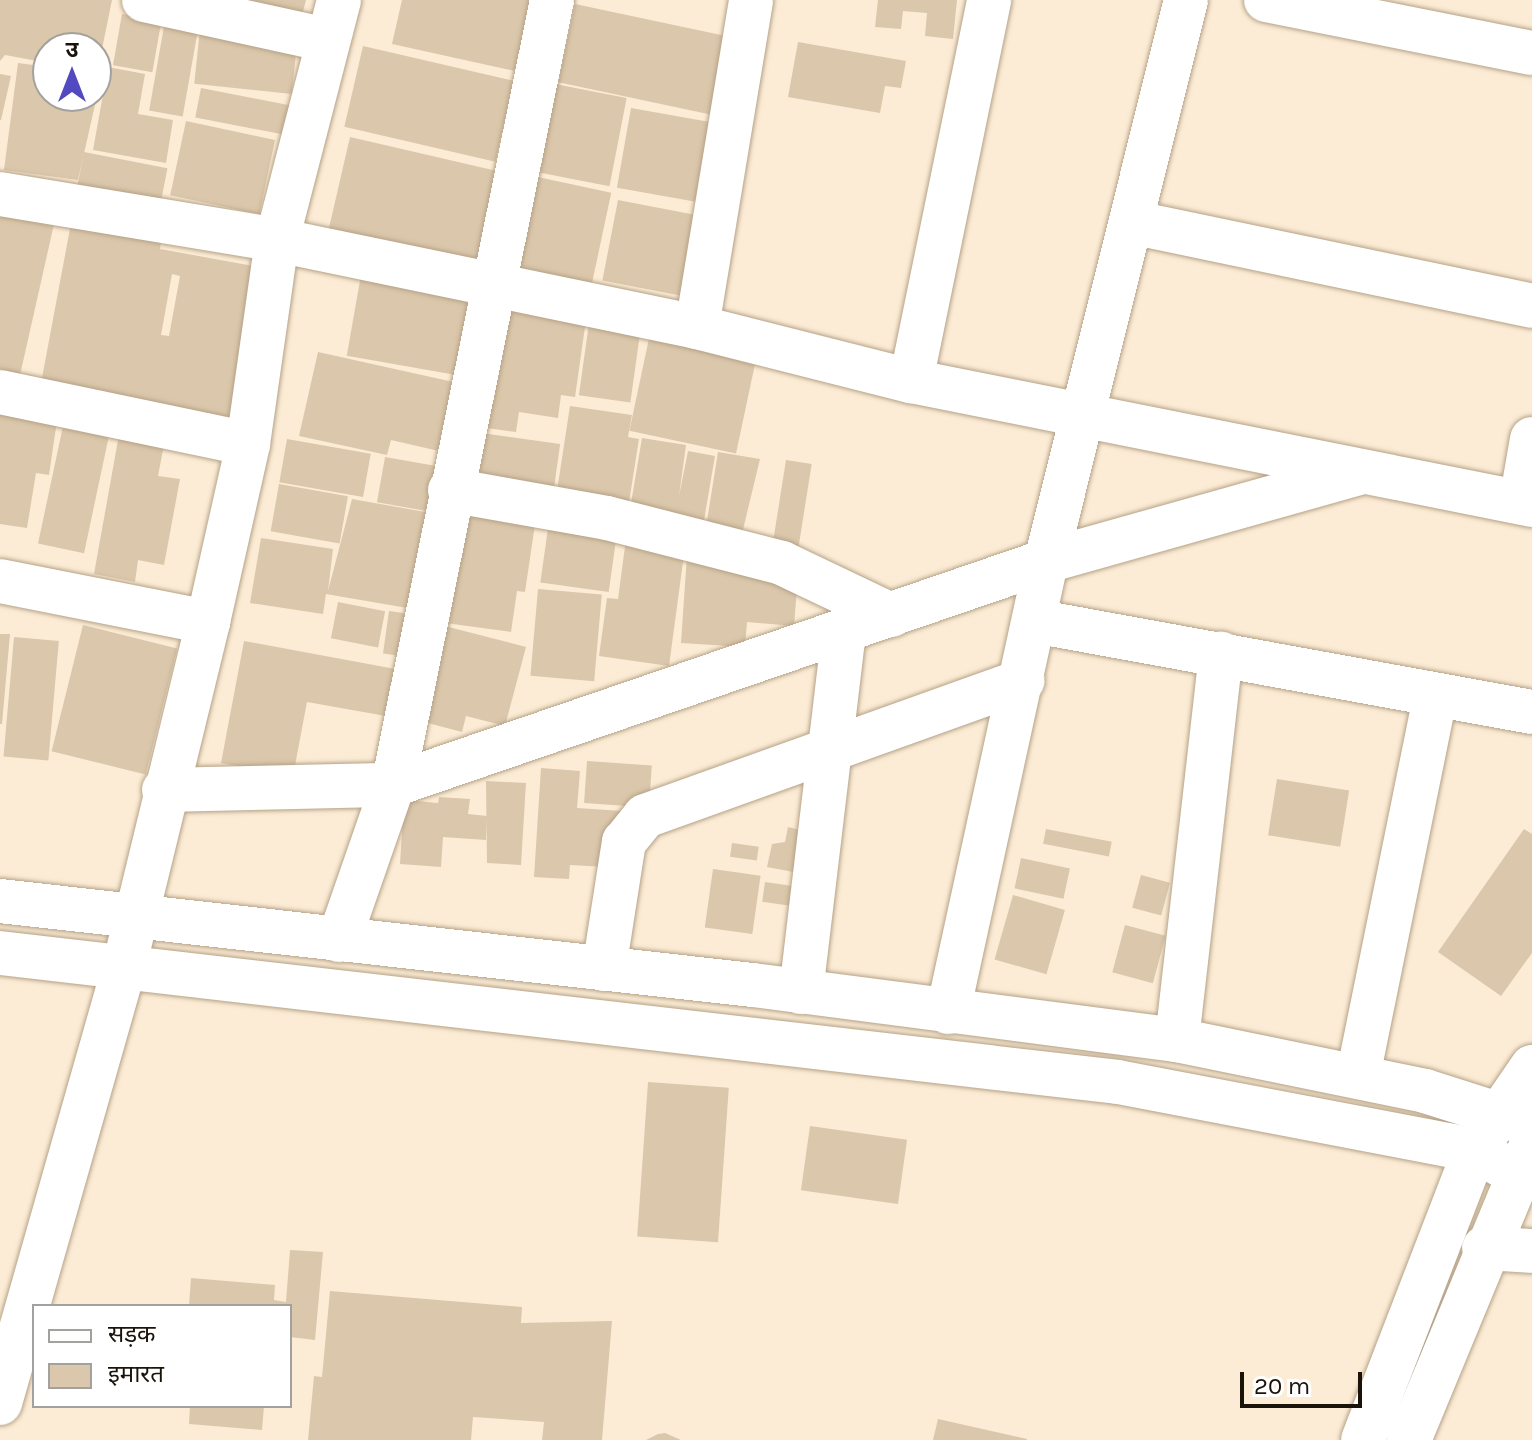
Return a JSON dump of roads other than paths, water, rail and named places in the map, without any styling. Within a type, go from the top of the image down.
[{"type":"street","points":[[0,1403],[124,967],[164,790],[208,622],[248,444],[277,240],[334,20],[144,0]]},
{"type":"street","points":[[339,940],[393,785],[450,490],[552,0]]},
{"type":"street","points":[[697,327],[751,0]]},
{"type":"street","points":[[911,381],[989,0]]},
{"type":"street","points":[[948,1012],[1023,681],[1046,561],[1186,0]]},
{"type":"street","points":[[1266,0],[1532,53]]},
{"type":"street","points":[[0,194],[277,240],[697,327],[911,381],[1526,504],[1532,439]]},
{"type":"street","points":[[1131,222],[1532,306]]},
{"type":"street","points":[[0,392],[248,444]]},
{"type":"street","points":[[164,790],[393,785],[1046,561],[1365,471]]},
{"type":"street","points":[[450,490],[607,518],[782,563],[891,615]]},
{"type":"street","points":[[0,581],[208,622]]},
{"type":"street","points":[[1034,621],[1221,653],[1435,697],[1532,712]]},
{"type":"street","points":[[801,992],[833,754],[844,632]]},
{"type":"street","points":[[1177,1040],[1221,653]]},
{"type":"street","points":[[604,969],[632,827],[645,816],[833,754],[1023,681]]},
{"type":"street","points":[[1358,1076],[1435,697]]},
{"type":"street","points":[[0,901],[801,992],[1177,1040],[1358,1076],[1517,1118]]},
{"type":"street","points":[[0,953],[1118,1082],[1315,1115],[1524,1159],[1484,1248],[1409,1440]]},
{"type":"street","points":[[1363,1440],[1475,1150],[1517,1118],[1532,1067]]},
{"type":"street","points":[[1484,1248],[1532,1251]]}]
